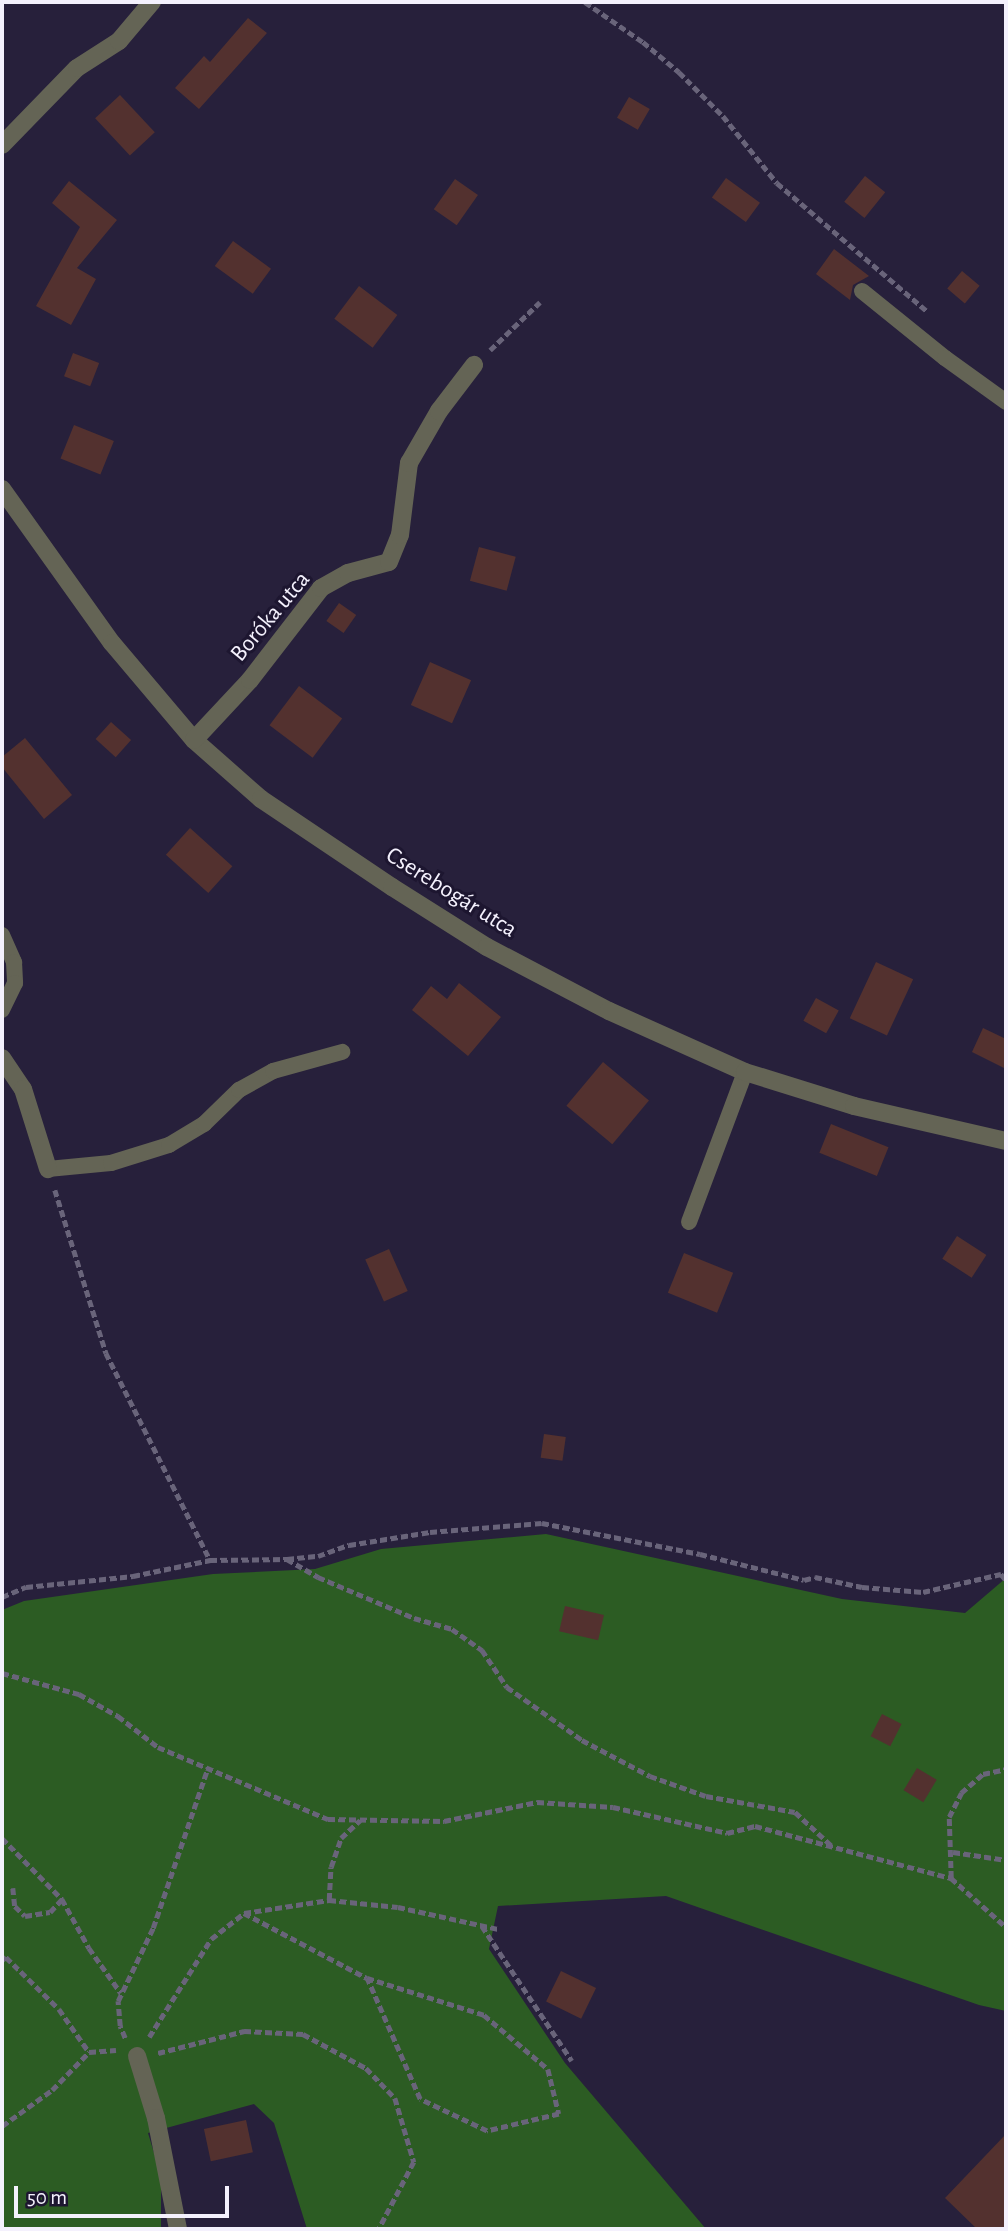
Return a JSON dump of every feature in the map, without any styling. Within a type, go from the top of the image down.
[{"type":"street","points":[[2,145],[77,68],[119,41],[152,2]]},
{"type":"street","name":"Boróka utca","points":[[194,740],[250,680],[321,588],[348,573],[389,562],[400,535],[409,463],[439,411],[474,365]]},
{"type":"street","name":"Cserebogár utca","points":[[2,489],[112,643],[194,740],[261,799],[487,947],[643,1027],[745,1072],[854,1106],[1006,1141]]},
{"type":"street","points":[[2,1058],[23,1089],[48,1169]]},
{"type":"street","points":[[133,2052],[156,2118],[178,2229]]},
{"type":"lane","points":[[862,291],[945,358],[1006,402]]},
{"type":"lane","points":[[2,935],[15,962],[15,983],[2,1010]]},
{"type":"lane","points":[[48,1169],[111,1163],[169,1145],[205,1124],[239,1090],[273,1071],[342,1052]]},
{"type":"lane","points":[[688,1222],[745,1072]]},
{"type":"path","points":[[584,2],[643,42],[679,72],[723,116],[777,183],[932,315]]},
{"type":"path","points":[[474,365],[540,302]]},
{"type":"path","points":[[48,1169],[106,1353],[211,1560]]},
{"type":"path","points":[[2,1597],[26,1587],[133,1576],[211,1560],[318,1556],[349,1545],[430,1532],[542,1523],[700,1554],[804,1580],[815,1577],[862,1587],[923,1592],[1000,1574],[1006,1580]]},
{"type":"path","points":[[287,1559],[292,1565],[414,1618],[452,1629],[482,1650],[508,1687],[582,1740],[650,1776],[706,1796],[795,1812],[832,1847]]},
{"type":"path","points":[[2,1673],[79,1694],[118,1716],[158,1747],[328,1819],[444,1821],[537,1802],[613,1807],[727,1833],[755,1826],[951,1878],[1006,1927]]},
{"type":"path","points":[[133,2052],[120,2026],[121,1993],[153,1928],[208,1767]]},
{"type":"path","points":[[951,1878],[953,1852],[948,1840],[949,1817],[961,1793],[983,1774],[1006,1769]]},
{"type":"path","points":[[329,1900],[331,1867],[341,1838],[360,1820]]},
{"type":"path","points":[[2,1838],[62,1899],[89,1948],[121,1993]]},
{"type":"path","points":[[953,1852],[1006,1860]]},
{"type":"path","points":[[13,1888],[15,1906],[25,1916],[50,1912],[62,1899]]},
{"type":"path","points":[[133,2052],[211,1939],[244,1913],[329,1900],[398,1907],[498,1929]]},
{"type":"path","points":[[244,1913],[367,1978],[484,2015],[548,2068],[559,2114],[487,2131],[420,2099],[367,1978]]},
{"type":"path","points":[[481,1925],[572,2061]]},
{"type":"path","points":[[2,1960],[6,1957],[59,2009],[89,2052]]},
{"type":"path","points":[[2,2126],[52,2090],[89,2052],[168,2052],[244,2031],[303,2034],[366,2068],[395,2098],[414,2162],[379,2229]]},
{"type":"green space","points":[[546,1534],[842,1599],[965,1613],[1006,1578],[1006,2011],[979,2005],[666,1896],[498,1906],[489,1949],[565,2063],[706,2229],[307,2229],[274,2123],[254,2104],[148,2133],[161,2176],[161,2229],[2,2229],[2,1610],[24,1601],[213,1574],[315,1569],[381,1549]]},
{"type":"building","points":[[248,18],[267,33],[199,109],[175,88],[204,56],[210,62]]},
{"type":"building","points":[[120,95],[155,132],[130,155],[95,118]]},
{"type":"building","points":[[629,97],[650,109],[638,130],[617,118]]},
{"type":"building","points":[[865,176],[885,192],[864,218],[844,202]]},
{"type":"building","points":[[726,178],[760,203],[746,222],[712,197]]},
{"type":"building","points":[[455,179],[478,195],[457,225],[434,209]]},
{"type":"building","points":[[69,181],[117,220],[77,268],[96,279],[71,325],[36,306],[80,227],[52,203]]},
{"type":"building","points":[[233,241],[271,269],[253,294],[215,266]]},
{"type":"building","points":[[834,249],[869,276],[853,285],[850,300],[816,274]]},
{"type":"building","points":[[962,271],[980,286],[965,303],[947,289]]},
{"type":"building","points":[[359,286],[397,315],[373,348],[334,319]]},
{"type":"building","points":[[73,353],[99,363],[90,386],[64,376]]},
{"type":"building","points":[[74,425],[114,441],[100,474],[61,458]]},
{"type":"building","points":[[479,547],[516,557],[507,591],[470,581]]},
{"type":"building","points":[[339,603],[356,615],[344,633],[326,621]]},
{"type":"building","points":[[430,662],[471,680],[452,723],[411,705]]},
{"type":"building","points":[[299,686],[342,718],[313,758],[270,725]]},
{"type":"building","points":[[111,722],[131,740],[116,757],[96,739]]},
{"type":"building","points":[[25,738],[72,795],[44,819],[2,767],[2,757]]},
{"type":"building","points":[[190,828],[232,866],[208,893],[166,855]]},
{"type":"building","points":[[876,962],[913,979],[887,1036],[850,1018]]},
{"type":"building","points":[[459,983],[501,1017],[468,1056],[412,1010],[431,986],[447,999]]},
{"type":"building","points":[[816,998],[839,1011],[826,1033],[803,1021]]},
{"type":"building","points":[[983,1028],[1006,1039],[1006,1069],[972,1052]]},
{"type":"building","points":[[603,1062],[649,1101],[612,1144],[566,1106]]},
{"type":"building","points":[[831,1124],[888,1147],[877,1176],[819,1153]]},
{"type":"building","points":[[957,1236],[986,1255],[972,1278],[942,1259]]},
{"type":"building","points":[[389,1249],[408,1291],[384,1302],[365,1260]]},
{"type":"building","points":[[684,1253],[733,1273],[717,1313],[668,1293]]},
{"type":"building","points":[[544,1434],[566,1437],[562,1461],[541,1458]]},
{"type":"building","points":[[565,1606],[604,1615],[598,1640],[559,1631]]},
{"type":"building","points":[[882,1714],[902,1724],[890,1746],[871,1736]]},
{"type":"building","points":[[917,1768],[937,1780],[923,1802],[904,1790]]},
{"type":"building","points":[[561,1971],[596,1988],[581,2019],[546,2002]]},
{"type":"building","points":[[246,2120],[253,2152],[211,2161],[204,2129]]},
{"type":"building","points":[[1006,2134],[1006,2229],[977,2229],[945,2198]]}]
